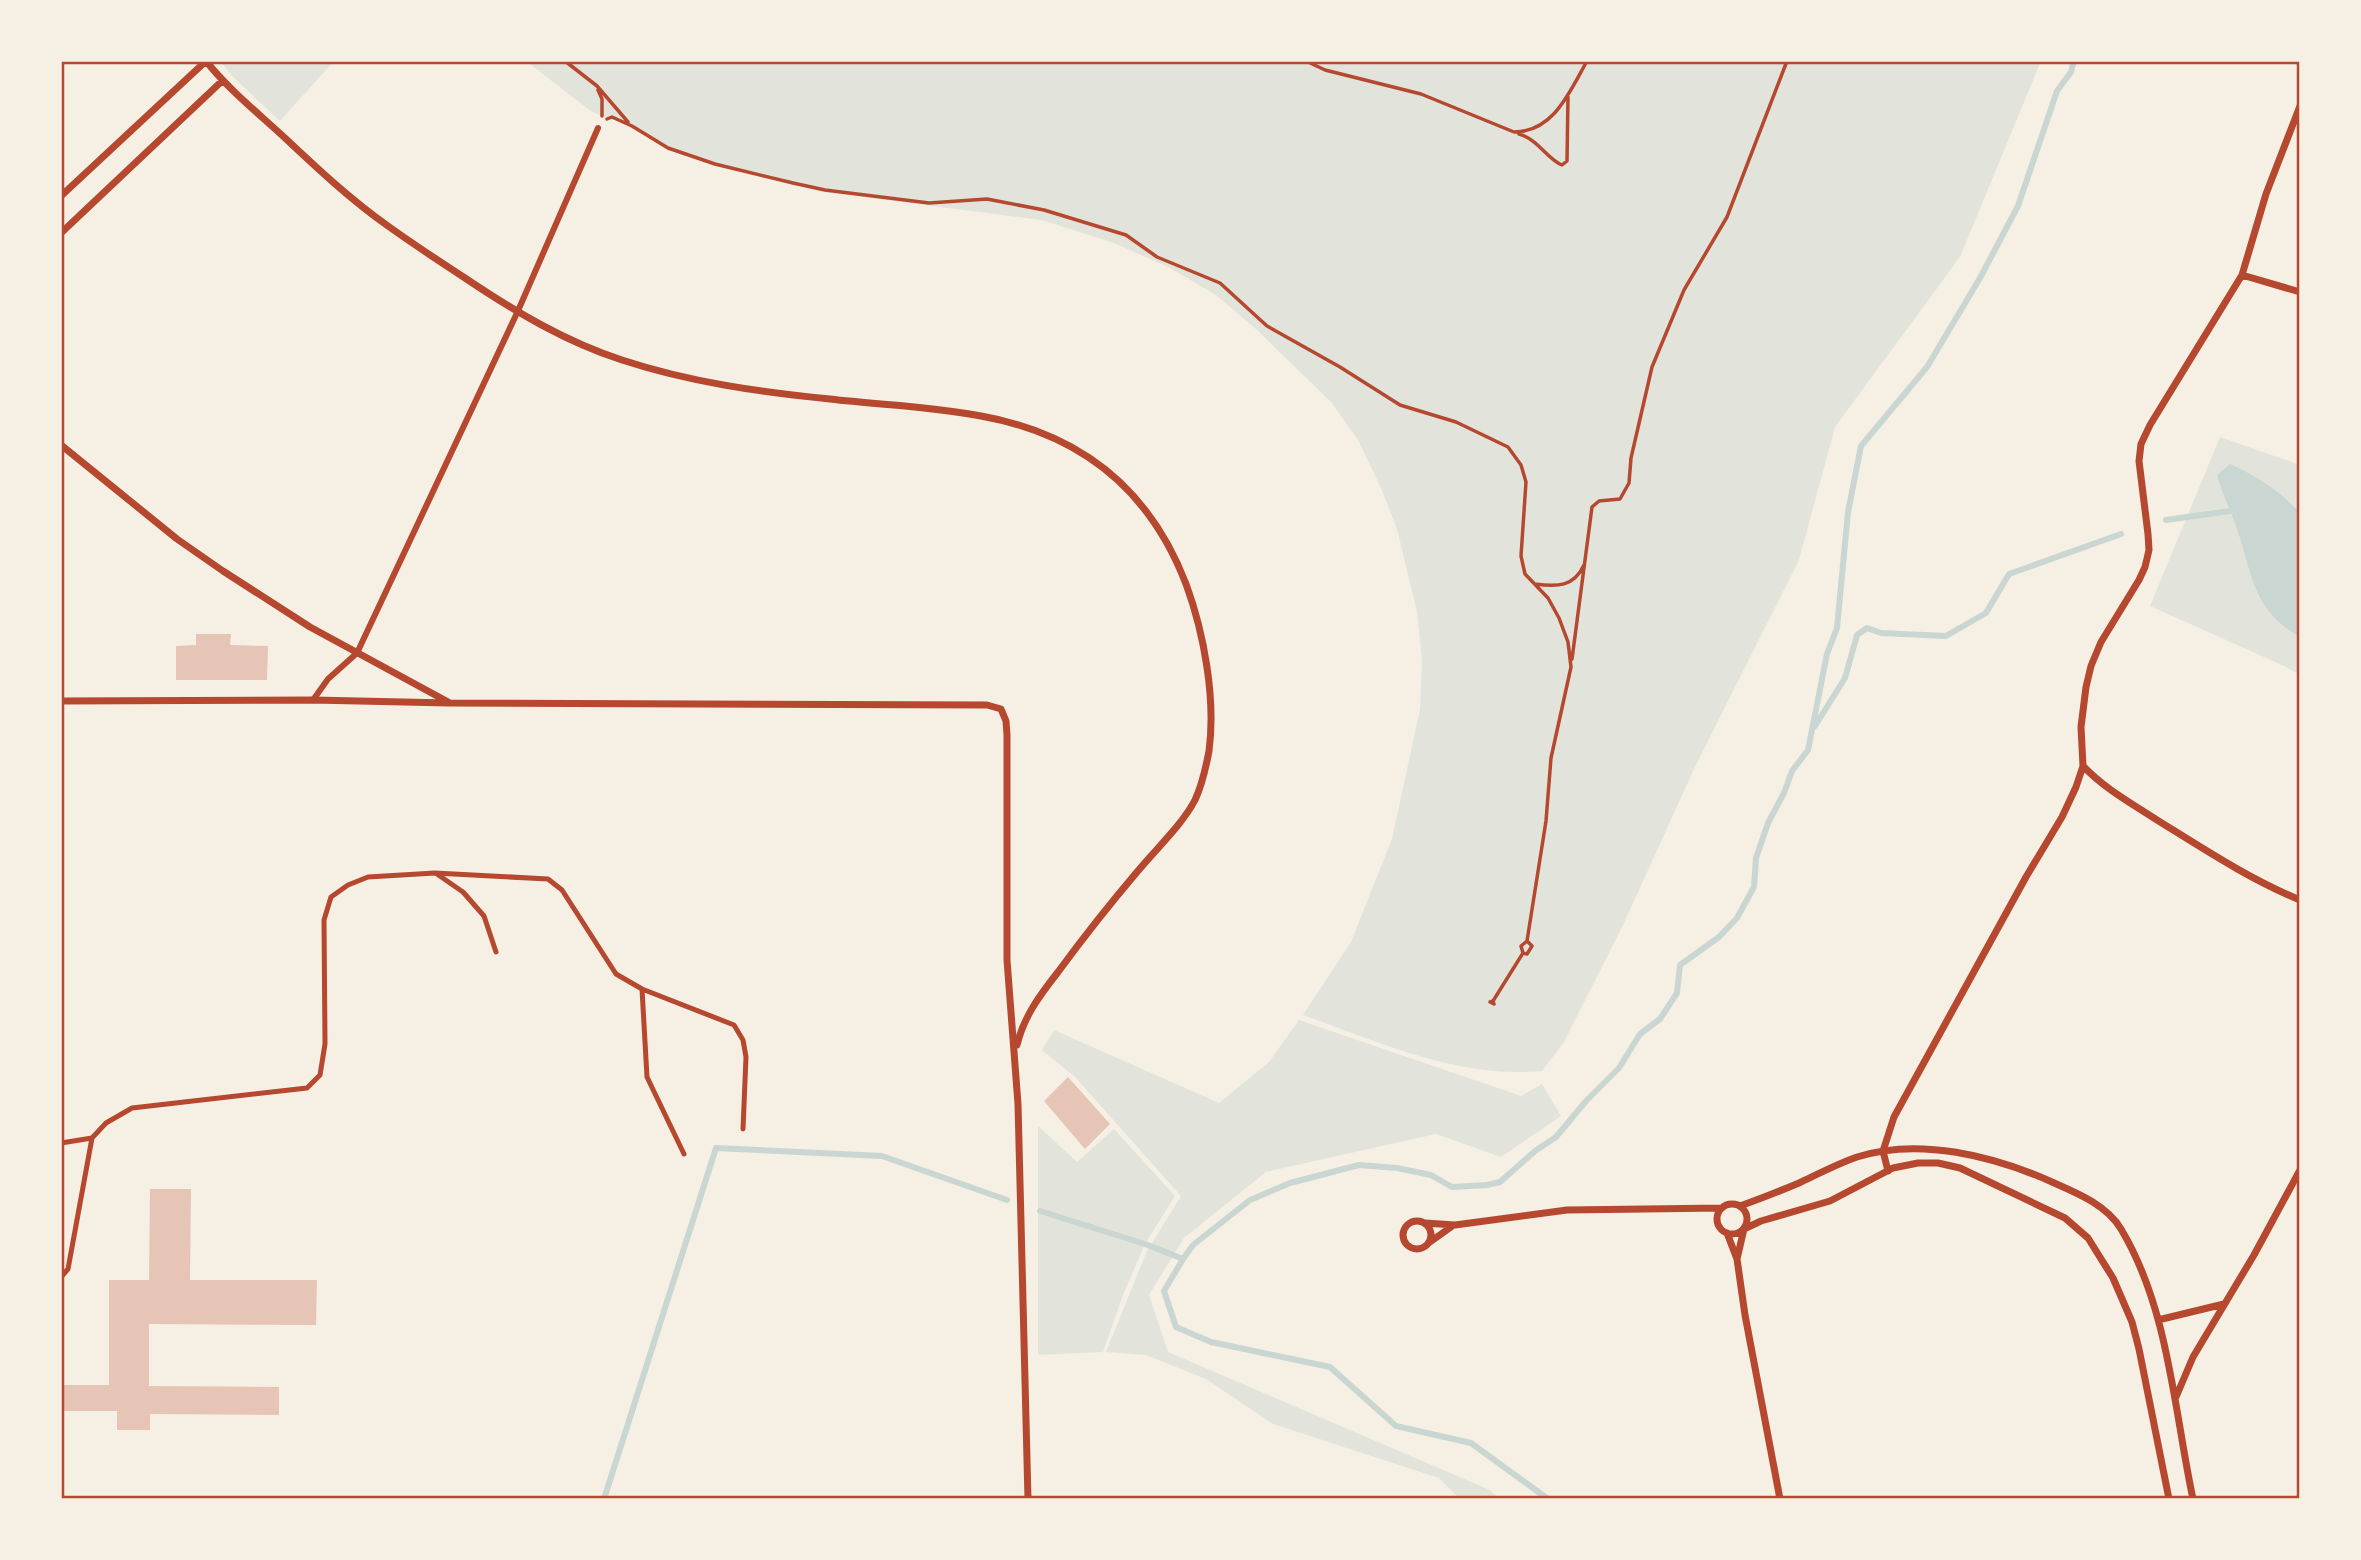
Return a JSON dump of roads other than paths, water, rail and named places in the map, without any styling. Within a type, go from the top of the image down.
[{"type":"street","points":[[61,196],[206,61],[222,81],[318,170],[386,225],[517,313],[620,360],[689,379],[778,394],[938,409],[985,416],[1032,429],[1068,444],[1098,464],[1135,495],[1167,541],[1193,603],[1209,685],[1209,750],[1195,799],[1043,990],[1027,1014],[1015,1052]]},
{"type":"street","points":[[61,233],[222,81]]},
{"type":"street","points":[[1888,1171],[1883,1151],[1894,1117],[2062,817],[2076,787],[2083,766],[2081,727],[2091,666],[2101,642],[2139,580],[2148,551],[2139,461],[2141,444],[2242,275],[2266,194],[2300,106]]},
{"type":"street","points":[[313,700],[328,678],[357,653],[517,313],[598,128]]},
{"type":"street","points":[[2242,275],[2300,292]]},
{"type":"street","points":[[61,444],[200,555],[310,627],[450,703]]},
{"type":"street","points":[[61,701],[987,705],[1001,709],[1006,721],[1007,735],[1007,960],[1015,1052],[1028,1499]]},
{"type":"street","points":[[2083,766],[2113,793],[2213,856],[2300,900]]},
{"type":"street","points":[[1455,1225],[1439,1233],[1417,1250],[1408,1247],[1403,1239],[1408,1224],[1416,1221],[1455,1225],[1567,1210],[1740,1206],[1858,1157],[1895,1149],[1985,1157],[2044,1179],[2096,1205],[2113,1218],[2125,1236],[2158,1320],[2176,1398],[2193,1499]]},
{"type":"street","points":[[1727,1233],[1736,1234],[1761,1221],[1830,1201],[1888,1171],[1918,1163],[1938,1163],[1960,1168],[2065,1218],[2088,1238],[2113,1278],[2132,1322],[2140,1349],[2169,1499]]},
{"type":"street","points":[[2176,1398],[2193,1357],[2300,1169]]},
{"type":"street","points":[[1737,1259],[1746,1214],[1740,1206]]},
{"type":"street","points":[[1718,1224],[1718,1215],[1722,1208]]},
{"type":"street","points":[[1698,1209],[1713,1216],[1727,1233],[1737,1259],[1780,1499]]},
{"type":"street","points":[[1424,1223],[1431,1234],[1429,1243]]},
{"type":"street","points":[[2158,1320],[2224,1304]]},
{"type":"lane","points":[[435,873],[463,892],[484,916],[496,952]]},
{"type":"lane","points":[[61,1278],[68,1269],[92,1138],[106,1123],[132,1108],[307,1088],[320,1075],[325,1044],[324,920],[331,897],[348,885],[368,877],[435,873],[548,879],[562,890],[616,974],[642,989],[734,1026],[743,1040],[746,1057],[743,1129]]},
{"type":"lane","points":[[642,989],[647,1077],[684,1154]]},
{"type":"lane","points":[[61,1143],[92,1138]]},
{"type":"waterway","points":[[1183,1259],[1193,1245],[1250,1200],[1290,1183],[1359,1165],[1397,1168],[1431,1175],[1452,1187],[1500,1182],[1535,1151],[1556,1137],[1586,1101],[1619,1068],[1640,1034],[1660,1019],[1677,993],[1680,965],[1719,937],[1737,918],[1754,887],[1756,858],[1768,823],[1792,771],[1808,750],[1827,654],[1837,628],[1848,512],[1861,446],[1927,367],[1980,278],[2018,206],[2057,91],[2071,72],[2074,61]]},
{"type":"waterway","points":[[2166,520],[2230,511]]},
{"type":"waterway","points":[[1815,726],[1845,678],[1857,635],[1867,628],[1881,633],[1946,636],[1986,613],[2009,574],[2121,534]]},
{"type":"waterway","points":[[604,1499],[716,1148],[882,1156],[1007,1200]]},
{"type":"waterway","points":[[1040,1211],[1145,1244],[1183,1259],[1164,1291],[1176,1327],[1211,1342],[1330,1367],[1396,1426],[1471,1443],[1548,1499]]}]
